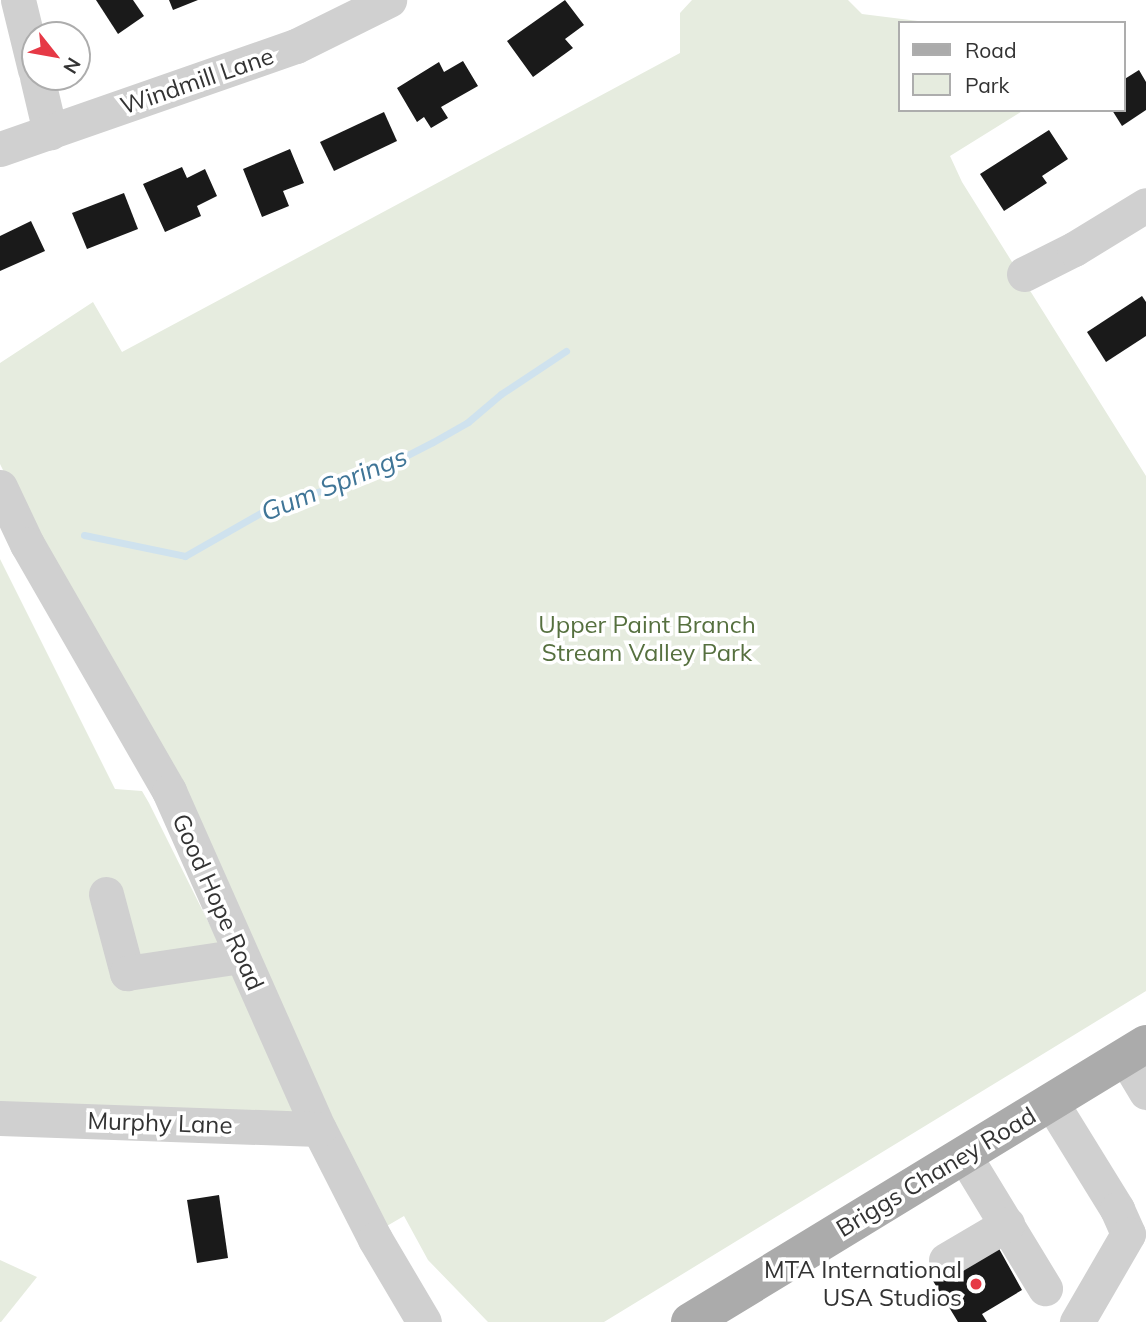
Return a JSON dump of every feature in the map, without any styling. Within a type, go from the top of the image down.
[{"type":"main road","name":"Briggs Chaney Road","points":[[690,1322],[1135,1051]]},
{"type":"street","points":[[18,0],[23,21]]},
{"type":"street","name":"Windmill Lane","points":[[0,149],[296,46],[389,0]]},
{"type":"street","points":[[40,91],[50,132]]},
{"type":"street","points":[[1024,274],[1074,249],[1146,205]]},
{"type":"street","name":"Good Hope Road","points":[[0,487],[27,544],[169,791],[319,1129],[375,1239],[424,1322]]},
{"type":"street","points":[[106,894],[127,973],[241,956]]},
{"type":"street","points":[[1135,1051],[1146,1092]]},
{"type":"street","points":[[1051,1102],[1117,1209],[1128,1234],[1077,1322]]},
{"type":"street","name":"Murphy Lane","points":[[0,1118],[319,1129]]},
{"type":"street","points":[[964,1155],[1045,1288]]},
{"type":"street","points":[[946,1260],[1007,1224]]},
{"type":"green space","name":"Upper Paint Branch Stream Valley Park","points":[[692,0],[848,0],[862,14],[918,21],[898,21],[898,112],[1021,112],[950,156],[962,182],[1146,476],[1146,991],[604,1322],[488,1322],[428,1260],[404,1216],[380,1230],[0,464],[0,363],[93,302],[122,352],[680,53],[680,13]]},
{"type":"green space","points":[[0,559],[115,789],[142,791],[149,803],[306,1118],[0,1106]]},
{"type":"green space","points":[[0,1260],[37,1277],[1,1322],[0,1322]]},
{"type":"building","points":[[96,0],[133,0],[144,16],[118,34]]},
{"type":"building","points":[[169,0],[198,0],[173,10]]},
{"type":"building","points":[[565,0],[584,25],[565,39],[573,48],[533,77],[507,41]]},
{"type":"building","points":[[463,61],[478,86],[441,107],[448,118],[431,128],[424,117],[417,122],[397,88],[439,62],[444,72]]},
{"type":"building","points":[[1139,70],[1146,82],[1146,110],[1122,126],[1113,112],[1125,112],[1125,79]]},
{"type":"building","points":[[384,112],[397,141],[334,171],[320,142]]},
{"type":"building","points":[[1049,130],[1068,159],[1042,176],[1047,183],[1004,211],[980,174]]},
{"type":"building","points":[[290,149],[304,183],[283,191],[289,206],[262,217],[243,169]]},
{"type":"building","points":[[182,167],[187,178],[205,169],[217,196],[197,206],[201,216],[165,232],[143,184]]},
{"type":"building","points":[[124,193],[138,229],[87,249],[72,213]]},
{"type":"building","points":[[31,221],[45,251],[0,271],[0,236]]},
{"type":"building","points":[[1142,296],[1146,302],[1146,336],[1106,362],[1087,332]]},
{"type":"building","points":[[219,1195],[228,1258],[197,1263],[187,1200]]},
{"type":"building","name":"MTA International USA Studios","points":[[997,1245],[1022,1290],[982,1314],[987,1322],[958,1322],[930,1276],[940,1268]]},
{"type":"waterway","name":"Gum Springs","points":[[84,535],[185,556],[278,503],[357,481],[433,442],[468,422],[501,394],[566,351]]},
{"type":"place","name":"MTA International USA Studios","points":[[976,1284]]}]
